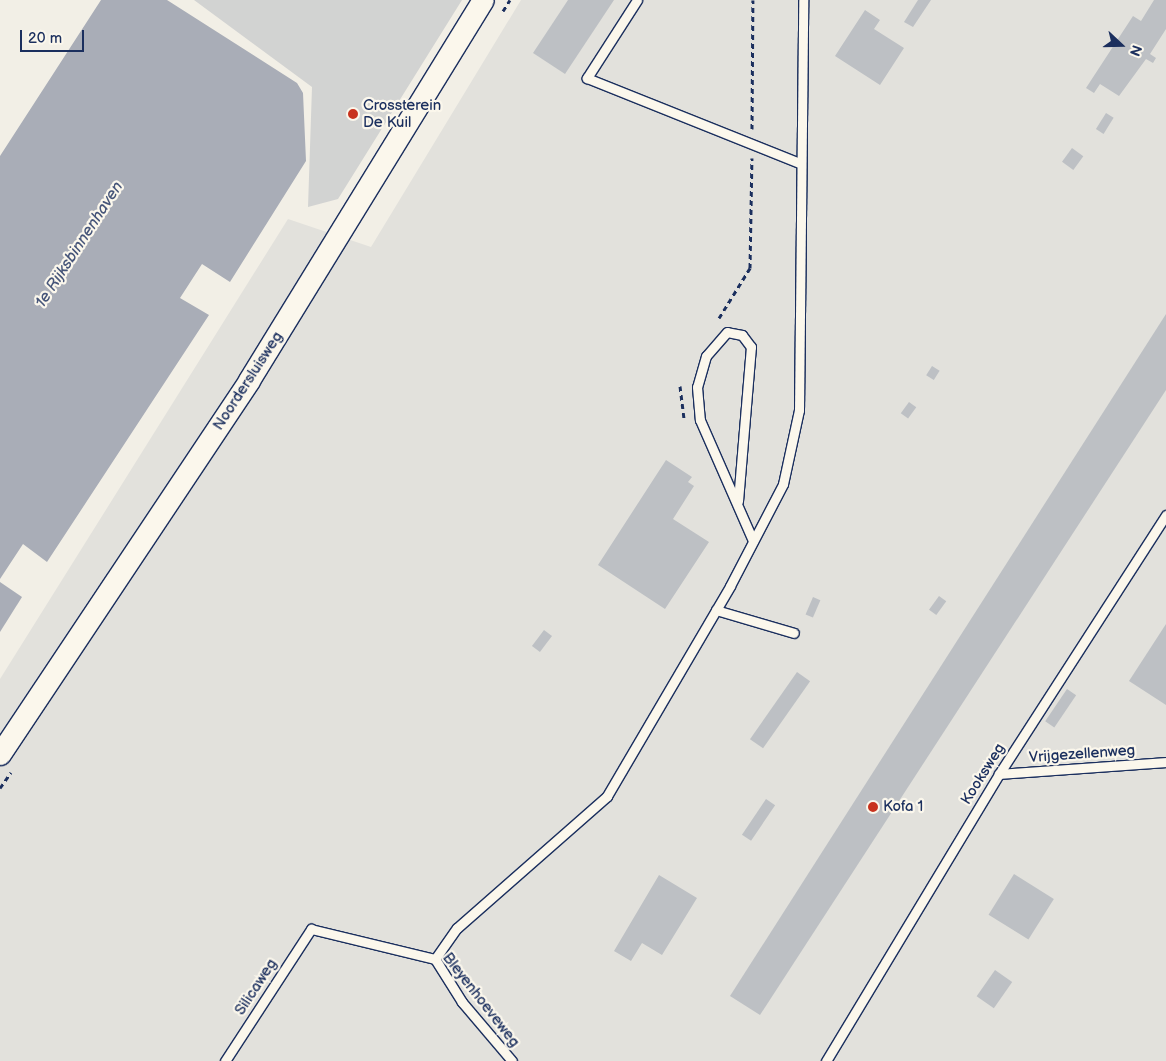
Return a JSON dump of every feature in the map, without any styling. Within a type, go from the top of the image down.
[{"type":"street","name":"Noordersluisweg","points":[[0,754],[244,388],[483,0]]},
{"type":"lane","points":[[637,0],[587,78],[800,163]]},
{"type":"lane","points":[[434,959],[457,928],[607,796],[716,610],[783,484],[799,410],[803,0]]},
{"type":"lane","points":[[738,502],[751,347],[742,335],[727,332],[706,356],[697,387],[700,420],[738,502],[753,541]]},
{"type":"lane","name":"Kooksweg","points":[[826,1061],[999,774],[1166,516]]},
{"type":"lane","points":[[716,610],[794,633]]},
{"type":"lane","name":"Vrijgezellenweg","points":[[999,774],[1166,762]]},
{"type":"lane","name":"Bleyenhoeveweg","points":[[311,929],[434,959],[462,1002],[512,1061]]},
{"type":"lane","name":"Silicaweg","points":[[225,1061],[311,929]]},
{"type":"path","points":[[713,328],[750,268],[753,0]]},
{"type":"path","points":[[682,383],[680,415],[690,431]]},
{"type":"shaded area","name":"Crossterein De Kuil","points":[[194,0],[462,0],[338,199],[308,207],[312,87]]},
{"type":"shaded area","points":[[521,0],[1166,0],[1166,1061],[0,1061],[0,679],[288,219],[371,247]]},
{"type":"water","name":"1e Rijksbinnenhaven","points":[[101,0],[167,0],[297,83],[303,93],[306,161],[230,282],[202,264],[180,298],[209,315],[47,562],[23,544],[0,579],[0,156]]},
{"type":"water","points":[[0,582],[22,597],[0,632]]},
{"type":"building","points":[[568,0],[614,0],[565,74],[533,53]]},
{"type":"building","points":[[918,0],[931,0],[913,27],[904,22]]},
{"type":"building","points":[[1154,0],[1166,0],[1166,29],[1150,54],[1156,58],[1153,63],[1146,59],[1119,96],[1100,84],[1094,93],[1086,88],[1133,16],[1141,21]]},
{"type":"building","points":[[865,10],[880,20],[874,29],[904,48],[880,85],[835,56]]},
{"type":"building","points":[[1106,113],[1114,118],[1104,134],[1096,129]]},
{"type":"building","points":[[1072,148],[1083,156],[1073,170],[1062,162]]},
{"type":"building","name":"Kofa 1","points":[[1166,314],[1166,390],[760,1015],[730,996]]},
{"type":"building","points":[[932,366],[940,371],[934,380],[926,375]]},
{"type":"building","points":[[909,402],[916,407],[908,419],[901,413]]},
{"type":"building","points":[[666,460],[692,477],[688,482],[694,486],[673,519],[709,542],[665,609],[598,565]]},
{"type":"building","points":[[939,596],[946,601],[936,615],[929,610]]},
{"type":"building","points":[[813,597],[820,600],[813,618],[806,614]]},
{"type":"building","points":[[1166,624],[1166,705],[1129,681]]},
{"type":"building","points":[[544,630],[552,636],[540,652],[532,646]]},
{"type":"building","points":[[797,672],[810,681],[763,748],[750,739]]},
{"type":"building","points":[[1067,689],[1076,695],[1054,727],[1045,721]]},
{"type":"building","points":[[766,799],[775,805],[751,841],[742,835]]},
{"type":"building","points":[[1014,874],[1054,899],[1028,940],[989,915]]},
{"type":"building","points":[[659,875],[697,898],[662,955],[642,943],[631,961],[614,951]]},
{"type":"building","points":[[995,970],[1012,982],[994,1008],[977,996]]},
{"type":"place","name":"Crossterein De Kuil","points":[[353,114]]},
{"type":"place","name":"Kofa 1","points":[[873,807]]}]
